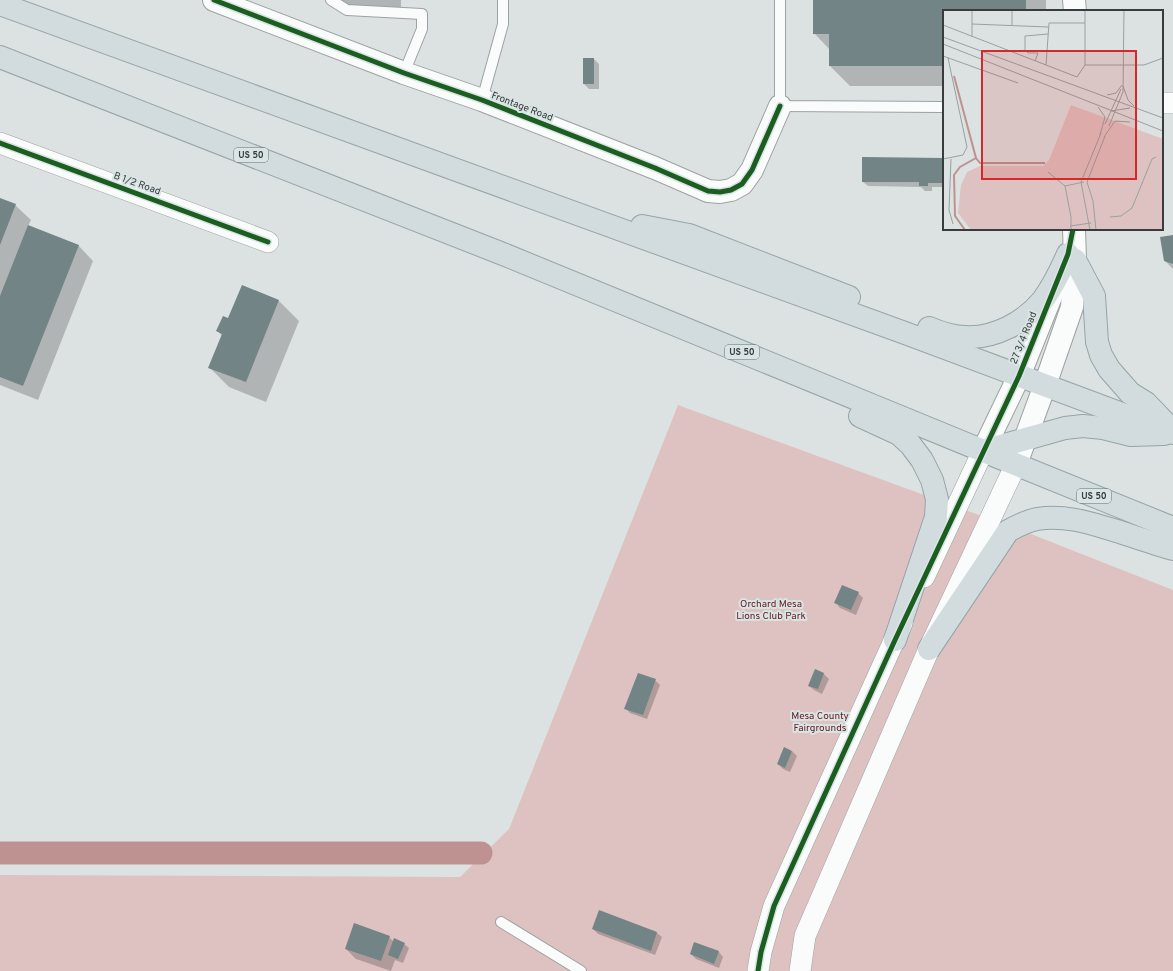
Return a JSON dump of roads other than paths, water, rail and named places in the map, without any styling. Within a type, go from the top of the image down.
[{"type":"highway","points":[[0,4],[905,333],[1173,433]]},
{"type":"highway","name":"US 50","points":[[0,57],[502,254],[1173,528]]},
{"type":"highway","points":[[580,215],[689,235],[934,330],[951,335],[966,337],[981,337],[995,333],[1008,328],[1031,312],[1042,300],[1072,257],[1094,296],[1097,342],[1101,355],[1109,370],[1130,393],[1146,403],[1173,433]]},
{"type":"highway","points":[[502,254],[899,434],[910,444],[922,460],[932,480],[937,499],[936,517],[895,640]]},
{"type":"highway","points":[[983,451],[1064,428],[1083,426],[1103,428],[1131,435],[1173,433]]},
{"type":"highway","points":[[929,649],[1008,531],[1018,526],[1039,519],[1058,517],[1068,518],[1096,524],[1173,549]]},
{"type":"street","name":"Frontage Road","points":[[214,0],[404,73],[482,100],[655,168],[708,191],[720,192],[731,190],[742,184],[752,170],[780,106]]},
{"type":"street","points":[[1163,104],[1173,103]]},
{"type":"street","name":"B 1/2 Road","points":[[0,143],[268,242]]},
{"type":"street","name":"27 3/4 Road","points":[[1016,464],[1072,307],[1072,257],[1074,230]]},
{"type":"street","name":"27 3/4 Road","points":[[983,451],[1019,376],[1072,257]]},
{"type":"street","points":[[758,971],[761,952],[774,906],[983,451]]},
{"type":"street","points":[[800,971],[805,936],[929,649],[1016,464]]},
{"type":"lane","points":[[331,0],[347,10],[422,14],[422,29],[404,73]]},
{"type":"lane","points":[[482,100],[503,24],[503,0]]},
{"type":"lane","points":[[780,0],[780,106],[943,107]]},
{"type":"lane","points":[[501,922],[581,971]]},
{"type":"waterway","points":[[0,853],[481,853]]},
{"type":"park label","name":"Orchard Mesa Lions Club Park","points":[[771,610]]},
{"type":"park label","name":"Mesa County Fairgrounds","points":[[820,722]]}]
